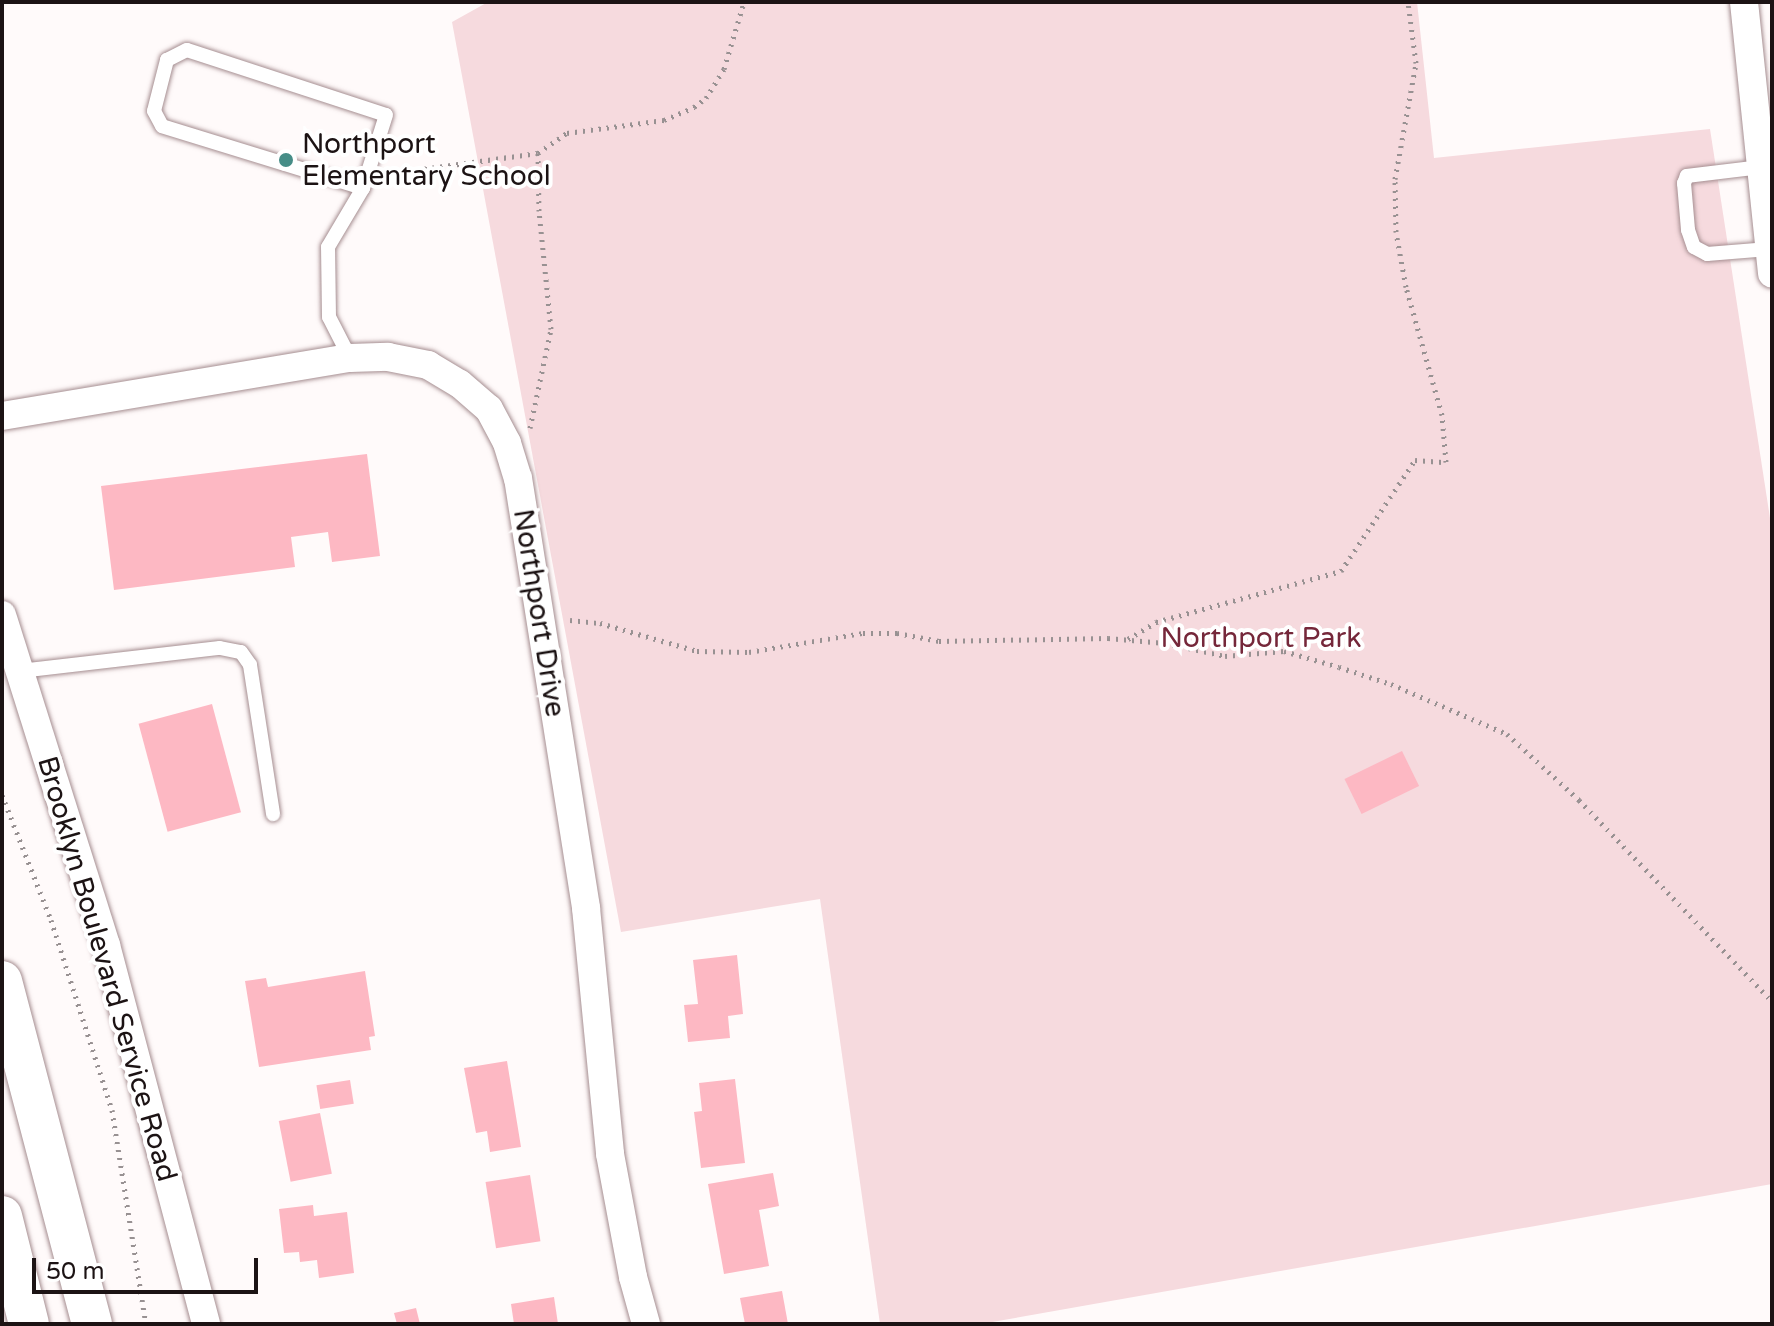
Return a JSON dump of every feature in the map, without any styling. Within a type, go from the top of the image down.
[{"type":"main road","points":[[2,981],[92,1324]]},
{"type":"main road","points":[[2,1013],[27,1071]]},
{"type":"main road","points":[[2,1216],[29,1324]]},
{"type":"street","points":[[1744,2],[1771,262]]},
{"type":"street","name":"Northport Drive","points":[[2,416],[350,358],[388,357],[428,365],[460,384],[489,409],[507,443],[518,478],[586,908],[610,1154],[633,1277],[646,1324]]},
{"type":"street","name":"Brooklyn Boulevard Service Road","points":[[2,615],[106,945],[206,1324]]},
{"type":"lane","points":[[350,358],[329,317],[328,247],[363,188],[386,115],[187,50],[167,60],[154,111],[162,126],[363,188]]},
{"type":"lane","points":[[1761,167],[1687,176],[1684,183],[1688,230],[1694,247],[1707,254],[1771,262]]},
{"type":"lane","points":[[20,671],[220,648],[241,652],[250,665],[273,814]]},
{"type":"path","points":[[401,172],[538,153],[567,133],[664,120],[694,107],[706,98],[724,69],[744,2]]},
{"type":"path","points":[[1127,640],[1156,622],[1341,571],[1415,460],[1446,462],[1442,415],[1406,287],[1396,232],[1395,179],[1416,63],[1408,2]]},
{"type":"path","points":[[518,478],[551,329],[539,211],[538,153]]},
{"type":"path","points":[[541,626],[570,620],[600,623],[697,651],[749,652],[863,633],[897,633],[939,641],[1127,640],[1225,656],[1284,651],[1391,684],[1507,734],[1579,800],[1772,1001]]},
{"type":"path","points":[[2,795],[51,920],[112,1110],[146,1324]]},
{"type":"green space","name":"Northport Park","points":[[488,2],[1417,2],[1434,158],[1710,129],[1772,531],[1772,1184],[981,1324],[880,1324],[820,899],[621,932],[452,22]]},
{"type":"building","points":[[367,454],[380,556],[332,562],[328,532],[291,537],[295,567],[114,590],[101,486]]},
{"type":"building","points":[[212,704],[241,812],[168,832],[139,724]]},
{"type":"building","points":[[1402,751],[1419,786],[1362,814],[1344,779]]},
{"type":"building","points":[[737,955],[743,1014],[728,1016],[730,1038],[688,1042],[684,1005],[698,1004],[693,960]]},
{"type":"building","points":[[365,971],[375,1036],[369,1037],[371,1050],[259,1067],[245,981],[266,978],[268,987]]},
{"type":"building","points":[[507,1061],[521,1147],[490,1152],[487,1131],[476,1133],[464,1068]]},
{"type":"building","points":[[735,1079],[745,1163],[701,1168],[694,1112],[702,1111],[699,1083]]},
{"type":"building","points":[[350,1080],[354,1104],[320,1109],[316,1085]]},
{"type":"building","points":[[320,1113],[332,1174],[291,1182],[279,1121]]},
{"type":"building","points":[[773,1173],[779,1206],[759,1210],[769,1266],[724,1274],[708,1184]]},
{"type":"building","points":[[530,1175],[540,1241],[496,1248],[486,1182]]},
{"type":"building","points":[[313,1205],[314,1216],[347,1212],[354,1273],[319,1278],[317,1260],[300,1262],[299,1252],[284,1253],[279,1209]]},
{"type":"building","points":[[782,1291],[788,1324],[745,1324],[740,1298]]},
{"type":"building","points":[[554,1297],[558,1324],[514,1324],[511,1304]]},
{"type":"building","points":[[416,1308],[420,1324],[397,1324],[394,1313]]},
{"type":"place","name":"Northport Elementary School","points":[[286,160]]}]
